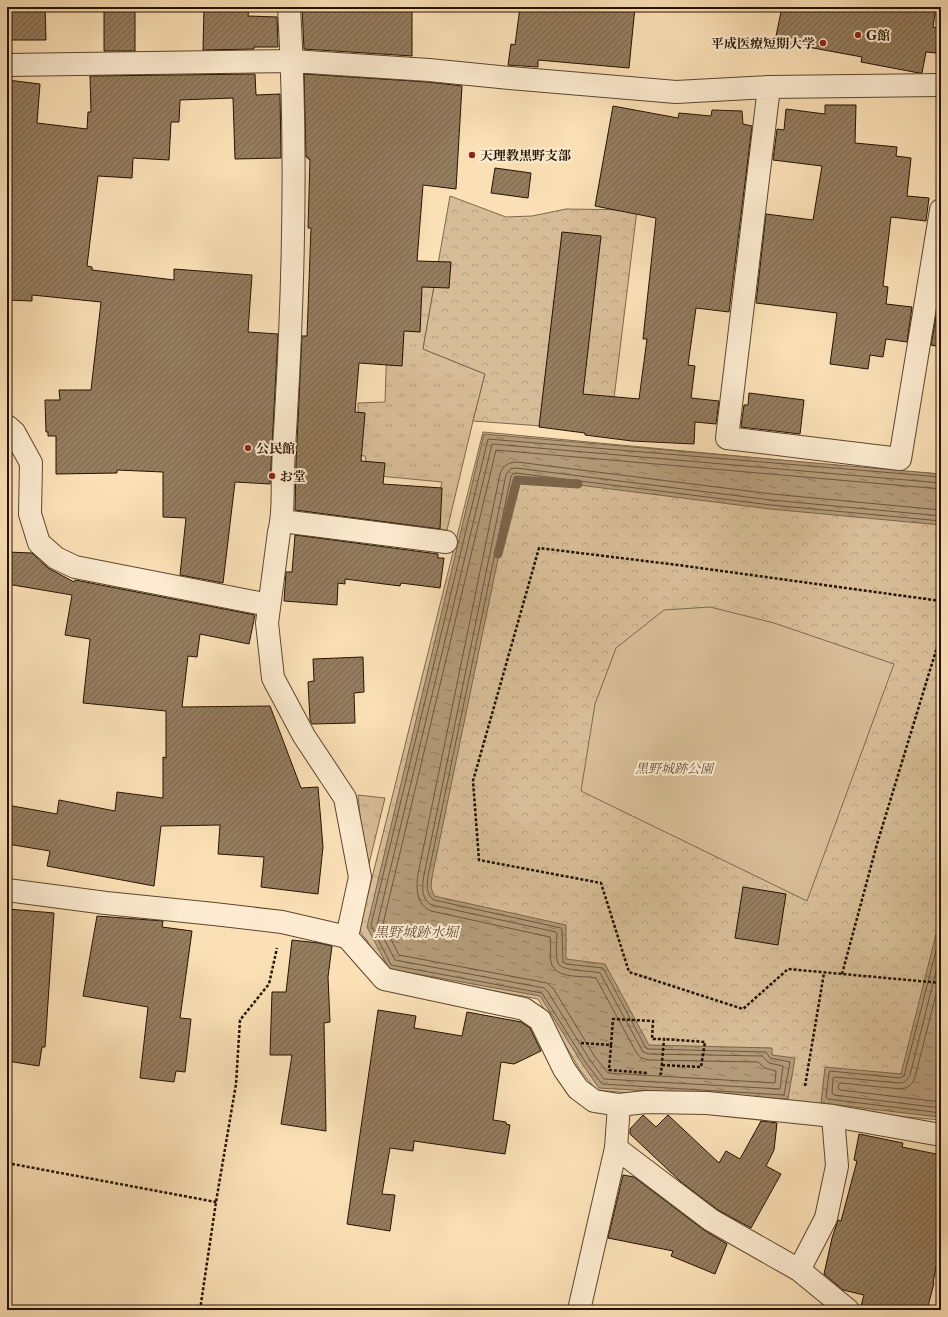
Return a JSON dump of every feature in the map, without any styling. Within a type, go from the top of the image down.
[{"type":"street","points":[[289,7],[292,61],[294,174],[292,322],[283,476],[282,521],[279,532],[268,623],[273,678],[304,736],[345,798],[360,877],[347,937]]},
{"type":"street","points":[[7,65],[292,61],[429,70],[676,92],[769,87],[941,85]]},
{"type":"street","points":[[769,87],[726,438],[900,459],[941,210]]},
{"type":"street","points":[[7,426],[14,432],[31,463],[30,514],[39,543],[56,558],[75,567],[269,605]]},
{"type":"street","points":[[282,521],[446,542]]},
{"type":"street","points":[[7,890],[106,903],[282,922],[347,937],[384,980],[524,1009],[540,1020],[564,1068],[578,1089],[594,1101],[620,1105],[646,1102],[707,1104],[833,1116],[941,1135]]},
{"type":"street","points":[[579,1310],[616,1148],[620,1105]]},
{"type":"street","points":[[800,1270],[826,1218],[837,1166],[833,1116]]},
{"type":"street","points":[[616,1148],[711,1220],[800,1270],[848,1310]]},
{"type":"path","points":[[941,601],[678,565],[539,548],[473,781],[479,860],[601,883],[629,972],[743,1009],[788,969],[941,983]]},
{"type":"path","points":[[842,974],[877,844],[941,634]]},
{"type":"path","points":[[200,1310],[236,1084],[240,1020],[269,984],[282,922]]},
{"type":"path","points":[[805,1087],[824,973]]},
{"type":"path","points":[[662,1065],[701,1067],[705,1042],[664,1039],[652,1039],[653,1022],[613,1019],[609,1070],[661,1074],[664,1039]]},
{"type":"path","points":[[551,1041],[611,1045]]},
{"type":"path","points":[[7,1163],[216,1202]]},
{"type":"green space","points":[[450,196],[506,217],[532,216],[566,209],[637,210],[610,431],[473,421],[485,374],[423,349]]},
{"type":"green space","points":[[406,283],[434,286],[423,349],[485,374],[447,530],[432,528],[442,482],[369,475],[365,456],[326,451],[359,436],[358,403],[385,402],[387,339]]},
{"type":"green space","name":"黒野城跡公園","points":[[483,432],[941,474],[941,1120],[596,1090],[580,1070],[538,999],[389,971],[359,930]]},
{"type":"green space","points":[[710,607],[774,623],[894,664],[807,901],[581,791],[595,704],[616,648],[664,610]]},
{"type":"green space","points":[[358,795],[385,798],[366,876]]},
{"type":"water","name":"黒野城跡水堀","points":[[484,434],[941,474],[941,525],[770,509],[515,477],[432,877],[431,887],[434,896],[566,925],[566,959],[605,964],[649,1045],[772,1048],[772,1055],[795,1058],[788,1099],[599,1088],[540,996],[389,969],[367,927]]},
{"type":"water","points":[[941,914],[941,1110],[939,1117],[821,1103],[825,1067],[901,1074]]},
{"type":"building","points":[[7,7],[45,7],[46,40],[7,40]]},
{"type":"building","points":[[104,7],[135,7],[135,51],[104,51]]},
{"type":"building","points":[[204,7],[249,7],[248,16],[277,17],[278,47],[203,50]]},
{"type":"building","points":[[302,7],[412,7],[412,56],[304,49]]},
{"type":"building","points":[[520,7],[635,7],[629,68],[538,60],[538,67],[508,65],[511,44],[515,45]]},
{"type":"building","name":"G館","points":[[782,7],[936,7],[933,27],[941,29],[936,53],[926,52],[922,73],[919,73],[861,62],[862,57],[775,41]]},
{"type":"building","points":[[255,74],[256,95],[280,94],[281,158],[235,159],[233,98],[180,100],[179,122],[171,122],[169,160],[133,158],[132,178],[98,176],[87,266],[92,267],[92,270],[174,280],[174,269],[252,275],[248,332],[278,334],[270,484],[235,482],[223,583],[180,575],[186,518],[163,517],[163,472],[117,470],[117,473],[56,474],[56,436],[48,436],[48,432],[46,432],[45,400],[60,400],[59,390],[91,390],[101,302],[32,295],[32,301],[7,300],[7,80],[40,84],[37,123],[87,129],[88,112],[91,112],[90,76]]},
{"type":"building","points":[[304,74],[428,82],[462,86],[456,189],[423,185],[417,261],[451,262],[449,288],[422,287],[420,332],[404,331],[402,366],[359,363],[355,412],[365,413],[361,461],[385,463],[383,484],[442,488],[440,529],[295,510],[302,336],[307,336],[311,228],[308,228],[310,159],[306,157]]},
{"type":"building","points":[[825,105],[856,105],[855,143],[897,147],[896,156],[911,158],[907,196],[929,198],[926,221],[891,217],[883,286],[888,287],[886,304],[912,307],[907,342],[886,339],[883,357],[870,355],[868,369],[830,364],[837,313],[756,303],[766,214],[813,220],[822,166],[773,160],[777,129],[784,130],[786,109],[825,114]]},
{"type":"building","points":[[613,106],[678,118],[679,113],[711,116],[712,110],[742,111],[743,124],[752,126],[729,312],[696,308],[688,365],[695,366],[691,398],[719,401],[716,424],[695,422],[694,444],[632,441],[539,427],[562,232],[601,236],[583,394],[639,399],[647,339],[643,339],[656,218],[595,206]]},
{"type":"building","points":[[495,168],[531,173],[528,198],[491,193]]},
{"type":"building","points":[[937,311],[941,312],[941,347],[931,345]]},
{"type":"building","points":[[749,393],[804,400],[800,434],[741,427],[744,405],[748,405]]},
{"type":"building","points":[[295,535],[438,554],[438,558],[444,558],[440,588],[401,583],[400,586],[345,579],[345,584],[338,583],[337,605],[284,601],[286,572],[292,572]]},
{"type":"building","points":[[7,552],[32,553],[48,568],[74,582],[75,580],[255,615],[249,644],[200,634],[197,657],[188,656],[182,707],[270,706],[301,788],[318,787],[323,847],[318,894],[261,887],[264,857],[218,854],[220,825],[161,826],[154,886],[47,866],[50,851],[7,844],[7,805],[57,814],[59,800],[115,811],[117,792],[163,798],[163,757],[166,758],[166,711],[83,703],[90,639],[65,635],[72,595],[7,584]]},
{"type":"building","points":[[363,657],[364,692],[354,693],[355,723],[312,724],[310,720],[308,682],[314,681],[313,659]]},
{"type":"building","points":[[743,887],[786,894],[778,945],[735,938]]},
{"type":"building","points":[[8,909],[54,913],[45,1047],[42,1047],[39,1066],[7,1061]]},
{"type":"building","points":[[97,916],[163,921],[162,927],[192,931],[180,1018],[191,1019],[185,1072],[176,1071],[174,1082],[140,1078],[148,1007],[83,996]]},
{"type":"building","points":[[292,940],[332,946],[328,977],[330,1022],[324,1023],[326,1131],[281,1124],[292,1055],[270,1055],[272,992],[286,992]]},
{"type":"building","points":[[378,1010],[416,1016],[414,1028],[462,1036],[467,1012],[521,1022],[530,1028],[541,1051],[514,1064],[501,1062],[493,1120],[506,1122],[506,1124],[510,1125],[505,1154],[414,1141],[413,1151],[390,1148],[382,1194],[395,1195],[390,1231],[347,1224]]},
{"type":"building","points":[[643,1115],[656,1127],[668,1115],[719,1163],[726,1151],[740,1159],[761,1121],[777,1123],[774,1150],[766,1166],[781,1174],[751,1228],[718,1210],[681,1182],[630,1134],[630,1129]]},
{"type":"building","points":[[859,1134],[903,1143],[902,1147],[941,1155],[941,1241],[934,1283],[927,1310],[860,1310],[864,1295],[843,1290],[824,1274],[832,1238],[838,1220],[841,1221],[857,1161],[854,1160]]},
{"type":"building","points":[[623,1175],[634,1177],[704,1230],[727,1244],[715,1274],[671,1256],[673,1251],[608,1238]]},
{"type":"waterway","points":[[498,554],[517,480],[578,484]]},
{"type":"place","name":"G館","points":[[858,35]]},
{"type":"place","name":"平成医療短期大学","points":[[823,43]]},
{"type":"place","name":"天理教黒野支部","points":[[472,155]]},
{"type":"place","name":"公民館","points":[[248,448]]},
{"type":"place","name":"お堂","points":[[272,476]]}]
